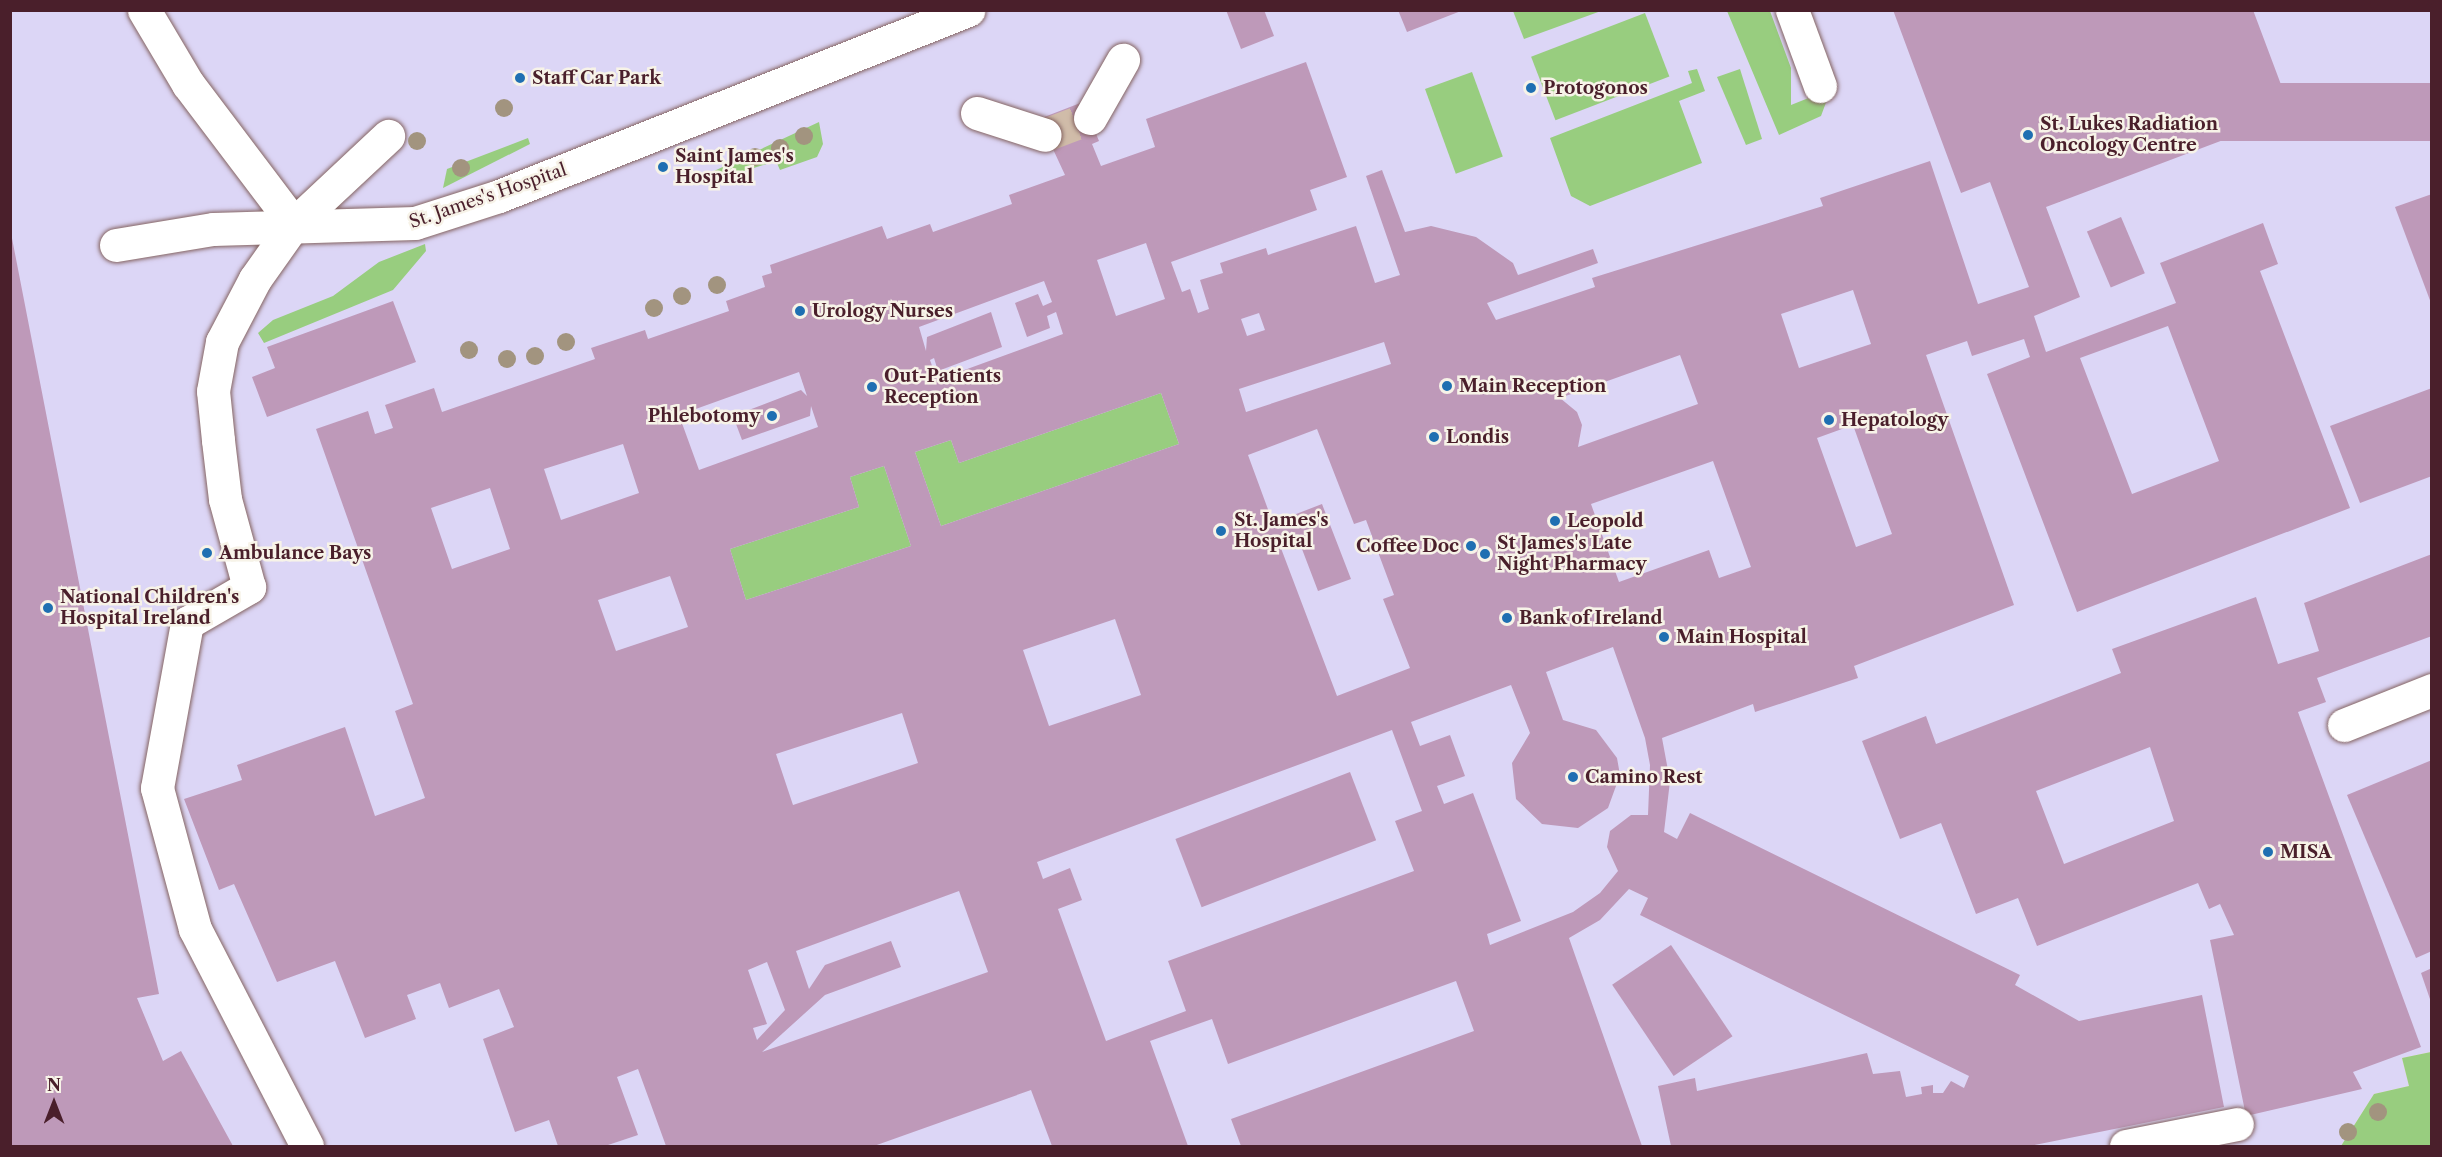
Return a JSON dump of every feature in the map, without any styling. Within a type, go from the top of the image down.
[{"type":"street","points":[[144,10],[188,84],[294,224]]},
{"type":"street","name":"St. James's Hospital","points":[[116,245],[213,229],[294,224],[377,228],[425,220],[968,10]]},
{"type":"street","points":[[1792,10],[1820,86]]},
{"type":"street","points":[[1090,118],[1123,60]]},
{"type":"street","points":[[977,113],[1045,135]]},
{"type":"street","points":[[307,1146],[195,928],[157,788],[187,623],[249,587],[225,499],[213,391],[222,342],[255,279],[294,224],[388,136]]},
{"type":"street","points":[[2344,724],[2432,690]]},
{"type":"street","points":[[2126,1146],[2237,1124]]},
{"type":"shaded area","name":"St. James's Hospital","points":[[10,11],[2431,11],[2431,1052],[2402,1058],[2409,1086],[2374,1094],[2341,1146],[11,1146]]},
{"type":"green space","points":[[1513,11],[1601,11],[1524,39]]},
{"type":"green space","points":[[1727,11],[1770,11],[1791,68],[1791,105],[1831,89],[1821,116],[1779,135]]},
{"type":"green space","points":[[1645,13],[1669,76],[1555,120],[1531,57]]},
{"type":"green space","points":[[1697,69],[1705,91],[1679,101],[1702,163],[1590,206],[1571,196],[1550,138],[1692,83],[1688,71]]},
{"type":"green space","points":[[1740,69],[1762,139],[1746,145],[1717,77]]},
{"type":"green space","points":[[1472,72],[1503,157],[1456,174],[1425,89]]},
{"type":"green space","points":[[819,122],[823,144],[817,157],[780,170],[776,161],[716,180],[714,171]]},
{"type":"green space","points":[[528,138],[530,144],[443,188],[447,169]]},
{"type":"green space","points":[[425,244],[426,251],[393,290],[264,343],[258,333],[273,320],[333,296],[379,262]]},
{"type":"green space","points":[[1161,393],[1179,444],[941,526],[915,452],[951,440],[959,463]]},
{"type":"green space","points":[[884,466],[911,546],[746,600],[730,549],[859,507],[850,477]]},
{"type":"green space","points":[[2431,1052],[2431,1146],[2341,1146],[2374,1094],[2409,1086],[2402,1058]]},
{"type":"building","points":[[1226,10],[1264,10],[1274,36],[1241,49]]},
{"type":"building","points":[[1398,10],[1461,10],[1461,11],[1407,32]]},
{"type":"building","name":"Main Hospital","points":[[1893,10],[2253,10],[2292,114],[2046,207],[2080,297],[2034,316],[2046,352],[2176,303],[2160,263],[2263,223],[2278,264],[2260,271],[2350,508],[2077,612],[1987,374],[2030,357],[2024,339],[1972,356],[1967,341],[1926,355],[2014,605],[1854,666],[1858,678],[1755,712],[1753,704],[1662,738],[1670,781],[1664,832],[1677,839],[1690,813],[2020,975],[2015,985],[2079,1021],[2202,995],[2224,1107],[2030,1146],[1671,1146],[1658,1086],[1695,1078],[1697,1091],[1867,1053],[1873,1074],[1900,1071],[1906,1097],[1922,1094],[1921,1087],[1933,1085],[1933,1093],[1943,1093],[1951,1081],[1964,1088],[1969,1076],[1640,915],[1648,898],[1629,889],[1600,920],[1569,938],[1642,1146],[1241,1146],[1231,1119],[1474,1031],[1456,981],[1228,1064],[1212,1019],[1150,1041],[1188,1146],[1052,1146],[1031,1090],[874,1146],[666,1146],[638,1069],[617,1077],[638,1135],[605,1146],[558,1146],[549,1120],[515,1132],[483,1039],[514,1027],[499,989],[449,1008],[440,983],[407,995],[416,1019],[365,1038],[335,961],[277,982],[234,884],[219,890],[184,799],[242,780],[237,765],[345,727],[375,816],[425,798],[395,711],[413,704],[316,429],[368,411],[375,434],[393,428],[385,405],[434,388],[442,412],[595,359],[591,348],[645,330],[648,339],[729,311],[726,301],[765,287],[762,276],[772,273],[770,265],[882,226],[887,239],[930,224],[933,232],[1012,204],[1009,195],[1065,175],[1039,119],[1083,102],[1099,141],[1092,144],[1101,166],[1155,147],[1146,119],[1306,62],[1347,177],[1310,190],[1317,210],[1171,262],[1182,292],[1190,289],[1198,313],[1209,309],[1200,280],[1223,273],[1220,263],[1266,248],[1268,255],[1356,226],[1375,283],[1400,275],[1366,176],[1382,170],[1405,232],[1431,226],[1476,237],[1513,263],[1518,275],[1593,249],[1598,263],[1487,303],[1496,320],[1595,287],[1592,278],[1823,206],[1820,198],[1930,161],[1978,304],[2029,287],[1990,182],[1961,193]],"holes":[[[1146,243],[1165,299],[1116,316],[1097,260]],[[1044,281],[1052,302],[1043,306],[1038,294],[1015,303],[1027,337],[1050,328],[1047,316],[1056,312],[1063,334],[937,380],[930,360],[934,358],[938,371],[1002,347],[991,312],[927,337],[926,351],[919,327]],[[1853,290],[1871,344],[1799,368],[1781,314]],[[1259,313],[1265,330],[1247,336],[1241,319]],[[2168,326],[2219,461],[2132,494],[2080,358]],[[1384,342],[1391,364],[1246,412],[1239,389]],[[1680,355],[1698,404],[1578,447],[1582,425],[1577,412],[1560,398]],[[799,372],[807,396],[801,390],[733,416],[742,440],[810,416],[811,406],[818,427],[699,470],[679,415]],[[1161,393],[1179,444],[941,526],[915,452],[951,440],[959,463]],[[1853,425],[1892,534],[1856,547],[1817,438]],[[1317,429],[1354,524],[1366,520],[1394,595],[1383,599],[1410,668],[1337,696],[1279,543],[1297,536],[1318,591],[1351,579],[1322,504],[1273,523],[1248,455]],[[623,444],[639,493],[561,520],[544,469]],[[1713,461],[1751,567],[1719,578],[1709,550],[1619,582],[1591,504]],[[884,466],[911,546],[746,600],[730,549],[859,507],[850,477]],[[490,488],[510,549],[452,569],[431,508]],[[670,576],[688,627],[616,651],[598,600]],[[1115,619],[1141,695],[1049,726],[1023,650]],[[1613,647],[1645,738],[1650,765],[1648,815],[1631,815],[1610,831],[1607,847],[1618,871],[1600,893],[1573,912],[1490,945],[1487,934],[1521,921],[1473,793],[1444,804],[1437,786],[1465,776],[1450,735],[1420,746],[1411,722],[1511,685],[1530,733],[1512,763],[1516,799],[1542,824],[1578,828],[1608,808],[1620,775],[1617,758],[1596,730],[1563,720],[1546,672]],[[902,713],[918,763],[793,805],[776,754]],[[1392,730],[1422,811],[1395,821],[1414,871],[1168,961],[1186,1011],[1106,1041],[1058,909],[1082,900],[1070,868],[1043,879],[1037,862]],[[959,891],[988,972],[762,1052],[825,995],[901,967],[891,941],[825,965],[809,989],[796,951]],[[767,962],[785,1010],[757,1040],[753,1028],[767,1024],[748,970]]]},
{"type":"building","points":[[2195,83],[2432,83],[2432,141],[2195,141]]},
{"type":"building","points":[[2432,194],[2432,303],[2431,303],[2395,207]]},
{"type":"building","points":[[2121,217],[2145,273],[2111,288],[2087,231]]},
{"type":"building","name":"National Children's Hospital Ireland","points":[[10,228],[159,994],[137,998],[163,1061],[181,1051],[233,1146],[10,1146]]},
{"type":"building","points":[[393,301],[416,362],[267,417],[252,377],[275,368],[267,347]]},
{"type":"building","points":[[2432,388],[2432,476],[2360,503],[2330,426]]},
{"type":"building","name":"MISA","points":[[2432,554],[2432,636],[2317,678],[2326,702],[2298,712],[2421,1047],[2353,1072],[2362,1089],[2246,1116],[2210,940],[2234,935],[2220,904],[2209,909],[2198,883],[2037,946],[2018,898],[1976,914],[1941,823],[1900,839],[1862,741],[1926,716],[1936,744],[2121,673],[2112,649],[2256,597],[2278,664],[2319,651],[2304,603]],"holes":[[[2150,747],[2174,821],[2064,864],[2036,791]]]},
{"type":"building","points":[[2432,760],[2432,951],[2416,958],[2347,795]]},
{"type":"building","points":[[1350,772],[1376,840],[1202,907],[1175,839]]},
{"type":"building","points":[[1671,945],[1733,1036],[1674,1076],[1612,985]]},
{"type":"building","points":[[2432,968],[2432,1002],[2431,1002],[2421,973]]},
{"type":"tunnel","points":[[1045,135],[1090,118]]},
{"type":"place","name":"Staff Car Park","points":[[520,78]]},
{"type":"place","name":"Protogonos","points":[[1531,88]]},
{"type":"place","name":"St. Lukes Radiation Oncology Centre","points":[[2028,135]]},
{"type":"place","name":"Saint James's Hospital","points":[[663,167]]},
{"type":"place","name":"Urology Nurses","points":[[800,311]]},
{"type":"place","name":"Main Reception","points":[[1447,386]]},
{"type":"place","name":"Out-Patients Reception","points":[[872,387]]},
{"type":"place","name":"Phlebotomy","points":[[772,416]]},
{"type":"place","name":"Hepatology","points":[[1829,420]]},
{"type":"place","name":"Londis","points":[[1434,437]]},
{"type":"place","name":"Leopold","points":[[1555,521]]},
{"type":"place","name":"St. James's Hospital","points":[[1221,531]]},
{"type":"place","name":"Coffee Doc","points":[[1471,546]]},
{"type":"place","name":"Ambulance Bays","points":[[207,553]]},
{"type":"place","name":"St James's Late Night Pharmacy","points":[[1485,554]]},
{"type":"place","name":"National Children's Hospital Ireland","points":[[48,608]]},
{"type":"place","name":"Bank of Ireland","points":[[1507,618]]},
{"type":"place","name":"Main Hospital","points":[[1664,637]]},
{"type":"place","name":"Camino Rest","points":[[1573,777]]},
{"type":"place","name":"MISA","points":[[2268,852]]}]
